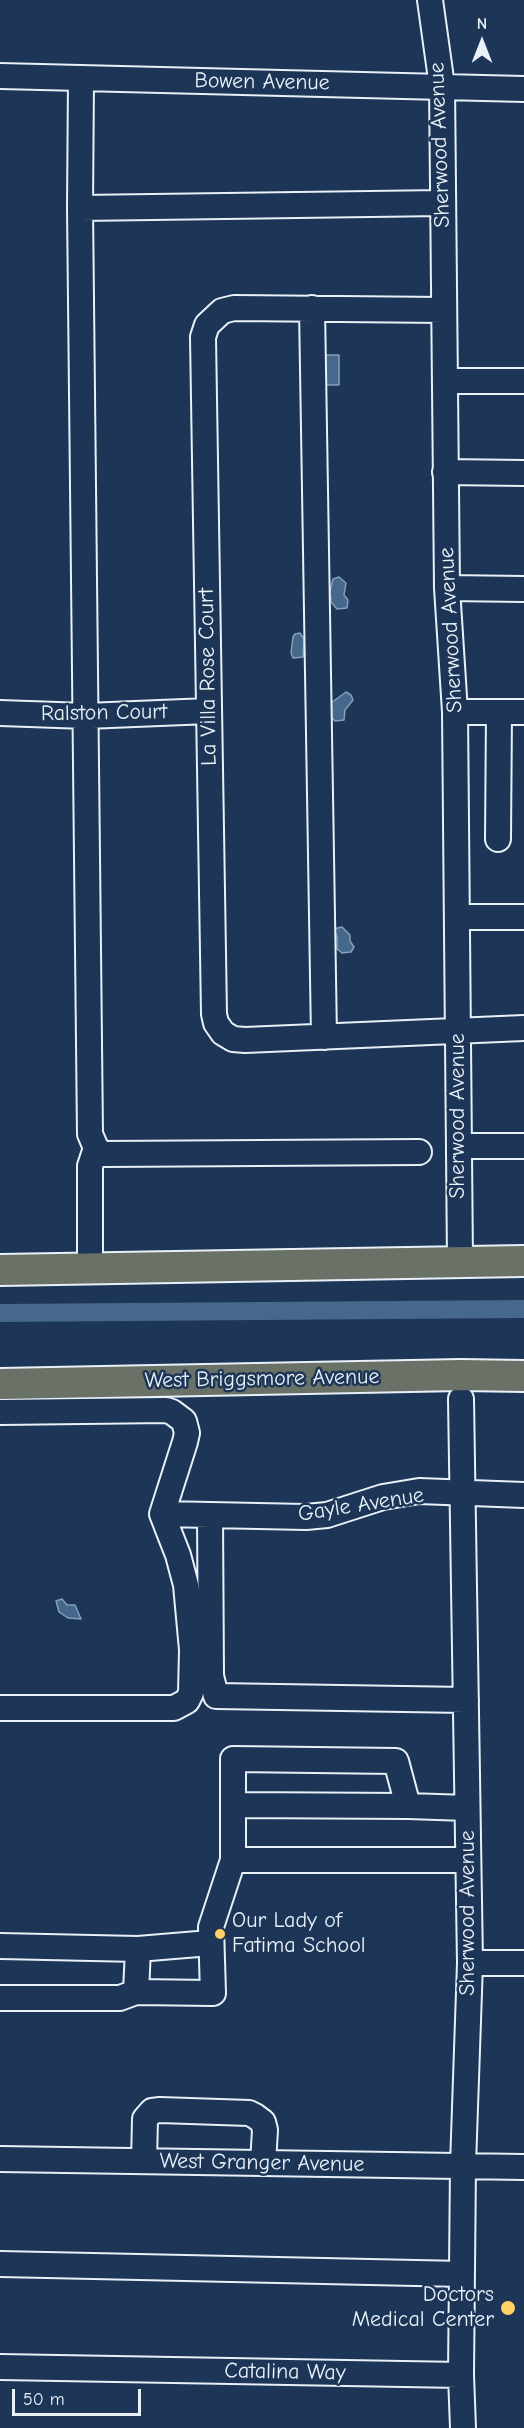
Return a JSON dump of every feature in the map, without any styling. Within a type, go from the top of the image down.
[{"type":"main road","points":[[0,1270],[524,1261]]},
{"type":"main road","name":"West Briggsmore Avenue","points":[[0,1384],[460,1375],[524,1376]]},
{"type":"street","name":"Sherwood Avenue","points":[[430,0],[442,86],[447,588],[456,712],[460,1261]]},
{"type":"street","name":"Bowen Avenue","points":[[0,76],[524,89]]},
{"type":"street","points":[[81,78],[80,208],[90,1134],[96,1148],[103,1154],[419,1152]]},
{"type":"street","points":[[80,208],[442,203]]},
{"type":"street","name":"La Villa Rose Court","points":[[444,310],[234,308],[222,312],[207,325],[203,337],[214,1014],[216,1023],[223,1033],[239,1040],[524,1028]]},
{"type":"street","points":[[312,308],[324,1037]]},
{"type":"street","points":[[445,381],[524,381]]},
{"type":"street","points":[[446,472],[524,472]]},
{"type":"street","points":[[447,588],[524,589]]},
{"type":"street","name":"Ralston Court","points":[[0,713],[86,716],[209,711]]},
{"type":"street","points":[[456,712],[524,712]]},
{"type":"street","points":[[498,839],[499,712]]},
{"type":"street","points":[[457,917],[524,917]]},
{"type":"street","points":[[459,1146],[524,1146]]},
{"type":"street","points":[[90,1269],[90,1166],[96,1148]]},
{"type":"street","name":"Sherwood Avenue","points":[[461,1399],[470,1963],[463,2165],[461,2375],[463,2428]]},
{"type":"street","points":[[0,1412],[166,1410],[184,1421],[187,1433],[162,1514],[178,1555],[189,1602],[192,1682],[191,1693],[187,1701],[167,1710],[0,1708]]},
{"type":"street","name":"Gayle Avenue","points":[[162,1514],[316,1516],[383,1497],[419,1491],[524,1495]]},
{"type":"street","points":[[210,1515],[211,1676],[216,1696],[466,1700]]},
{"type":"street","points":[[0,1998],[120,1998],[136,1992],[213,1993],[211,1927],[233,1860],[233,1759],[396,1761],[408,1806]]},
{"type":"street","points":[[234,1805],[467,1808]]},
{"type":"street","points":[[233,1860],[468,1860]]},
{"type":"street","points":[[0,1946],[138,1949],[210,1943]]},
{"type":"street","points":[[136,1992],[138,1949]]},
{"type":"street","points":[[470,1963],[524,1963]]},
{"type":"street","points":[[144,2162],[145,2119],[152,2111],[160,2109],[249,2113],[255,2116],[263,2122],[265,2130],[263,2163]]},
{"type":"street","name":"West Granger Avenue","points":[[0,2159],[524,2167]]},
{"type":"street","points":[[0,2264],[462,2274]]},
{"type":"street","name":"Catalina Way","points":[[0,2367],[461,2375]]},
{"type":"water","points":[[325,355],[339,355],[339,385],[325,385]]},
{"type":"water","points":[[339,577],[346,583],[344,595],[348,600],[347,608],[337,609],[331,602],[330,591],[333,579]]},
{"type":"water","points":[[300,633],[304,639],[303,657],[293,658],[291,653],[293,637]]},
{"type":"water","points":[[346,692],[353,700],[345,710],[344,720],[335,721],[332,718],[331,703]]},
{"type":"water","points":[[342,927],[350,935],[350,941],[354,947],[351,952],[342,953],[337,949],[334,929]]},
{"type":"water","points":[[62,1599],[67,1605],[75,1605],[81,1619],[68,1618],[59,1612],[56,1601]]},
{"type":"waterway","points":[[0,1313],[524,1309]]},
{"type":"place","name":"Our Lady of Fatima School","points":[[220,1934]]},
{"type":"place","name":"Doctors Medical Center","points":[[508,2308]]}]
